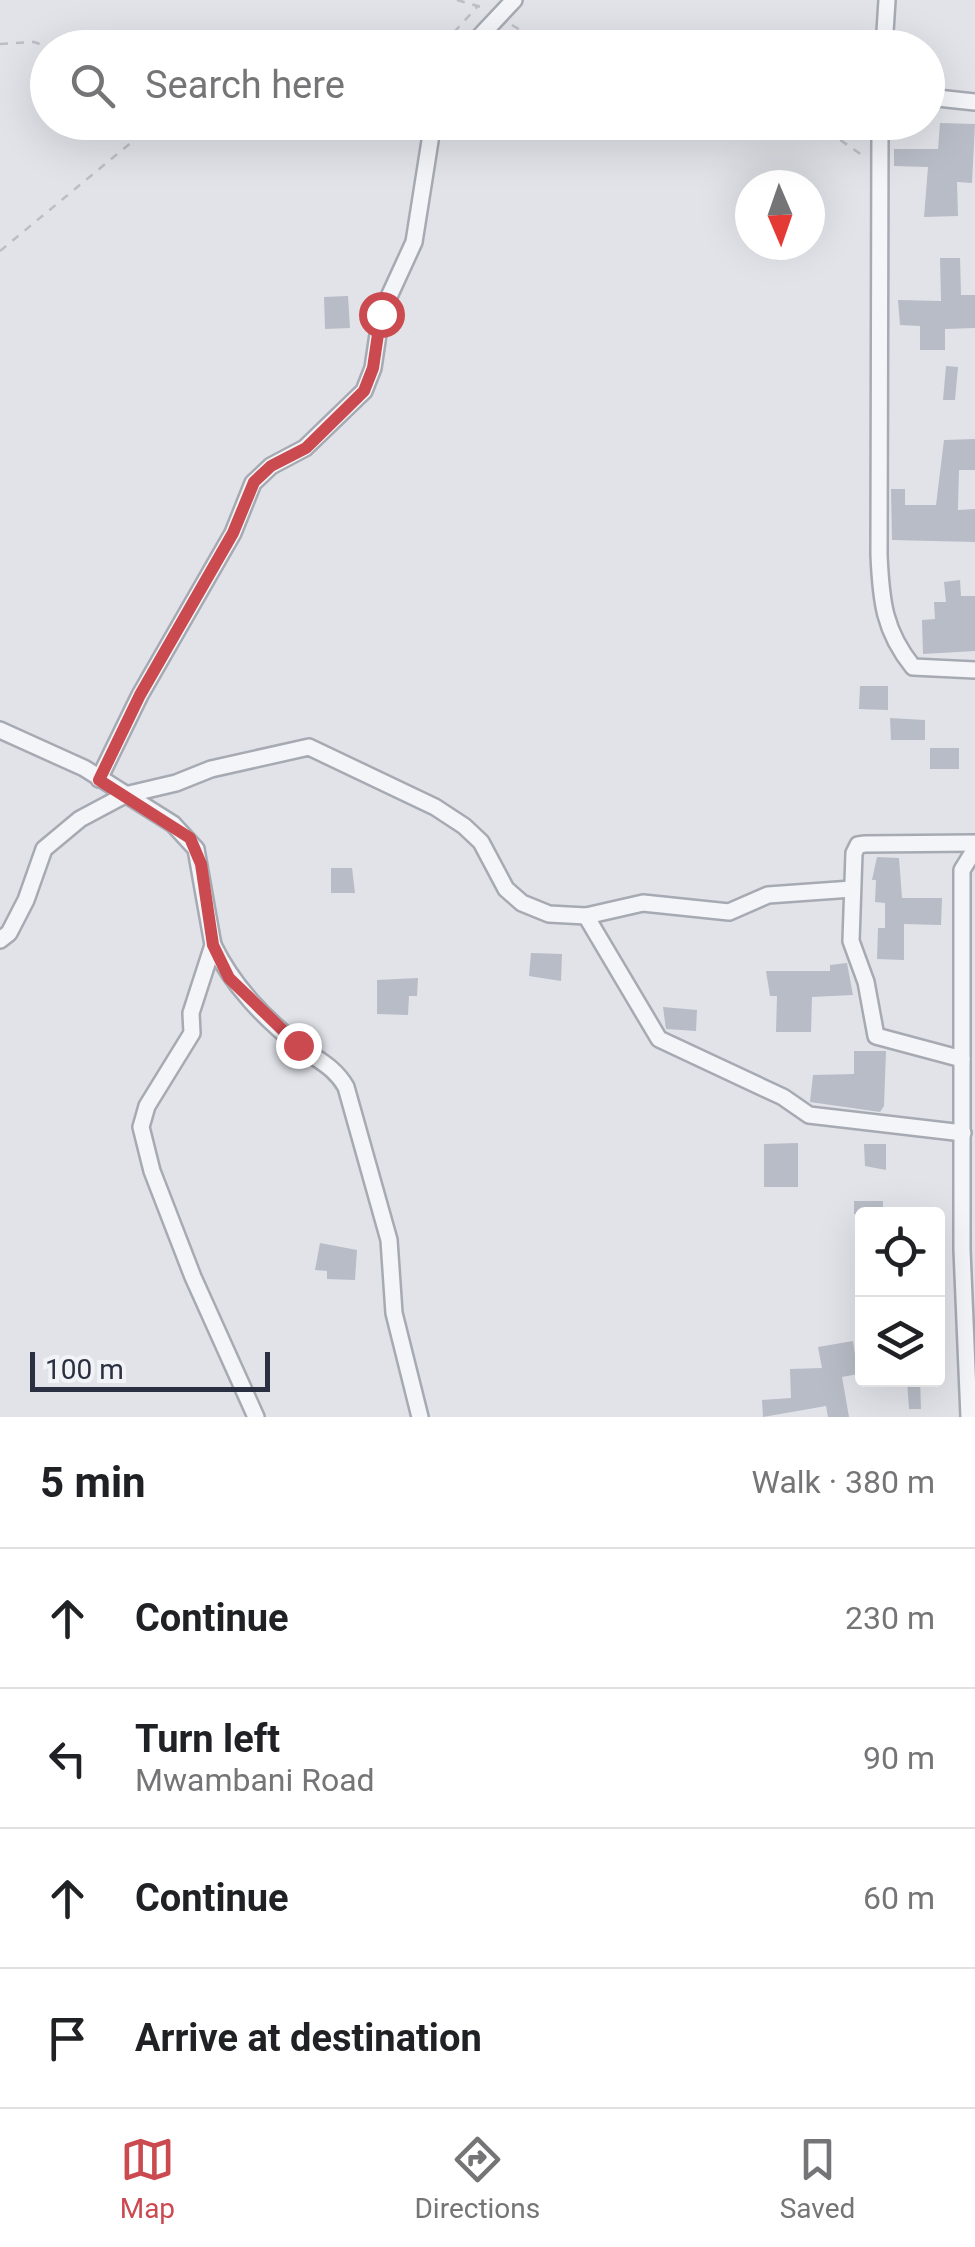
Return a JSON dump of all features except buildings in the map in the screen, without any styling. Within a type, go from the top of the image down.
[{"type":"street","points":[[485,30],[514,0]]},
{"type":"street","points":[[885,30],[887,0]]},
{"type":"street","points":[[945,99],[975,102]]},
{"type":"street","points":[[99,780],[140,695],[233,533],[254,482],[271,466],[306,448],[364,391],[373,368],[381,314],[414,242],[430,140]]},
{"type":"street","points":[[880,140],[879,556],[884,620],[895,645],[913,667],[975,670]]},
{"type":"street","points":[[0,730],[84,768],[190,838],[201,864],[213,945],[238,988],[288,1037],[328,1064],[346,1087],[389,1240],[394,1313],[420,1417]]},
{"type":"street","points":[[0,940],[9,933],[47,845],[80,819],[125,795],[176,783],[211,769],[309,747],[342,760],[386,788],[435,807],[464,826],[481,842],[506,889],[522,903],[549,914],[586,916],[643,903],[729,912],[768,895],[852,889]]},
{"type":"street","points":[[962,1059],[876,1036],[866,982],[851,940],[858,845],[975,846],[962,870],[963,1133],[962,1250],[968,1417]]},
{"type":"street","points":[[586,916],[659,1039],[783,1097],[809,1115],[963,1133]]},
{"type":"street","points":[[213,945],[192,1013],[192,1033],[147,1106],[141,1127],[152,1171],[193,1277],[256,1417]]},
{"type":"path","points":[[457,0],[501,13],[517,30]]},
{"type":"path","points":[[456,30],[478,6]]},
{"type":"path","points":[[0,44],[30,42]]},
{"type":"path","points":[[0,250],[134,140]]},
{"type":"path","points":[[843,140],[881,172]]},
{"type":"route","points":[[298,1045],[229,978],[213,945],[201,864],[190,838],[99,780],[140,695],[233,533],[254,482],[271,466],[306,448],[336,414],[364,391],[373,368],[381,314]]}]
